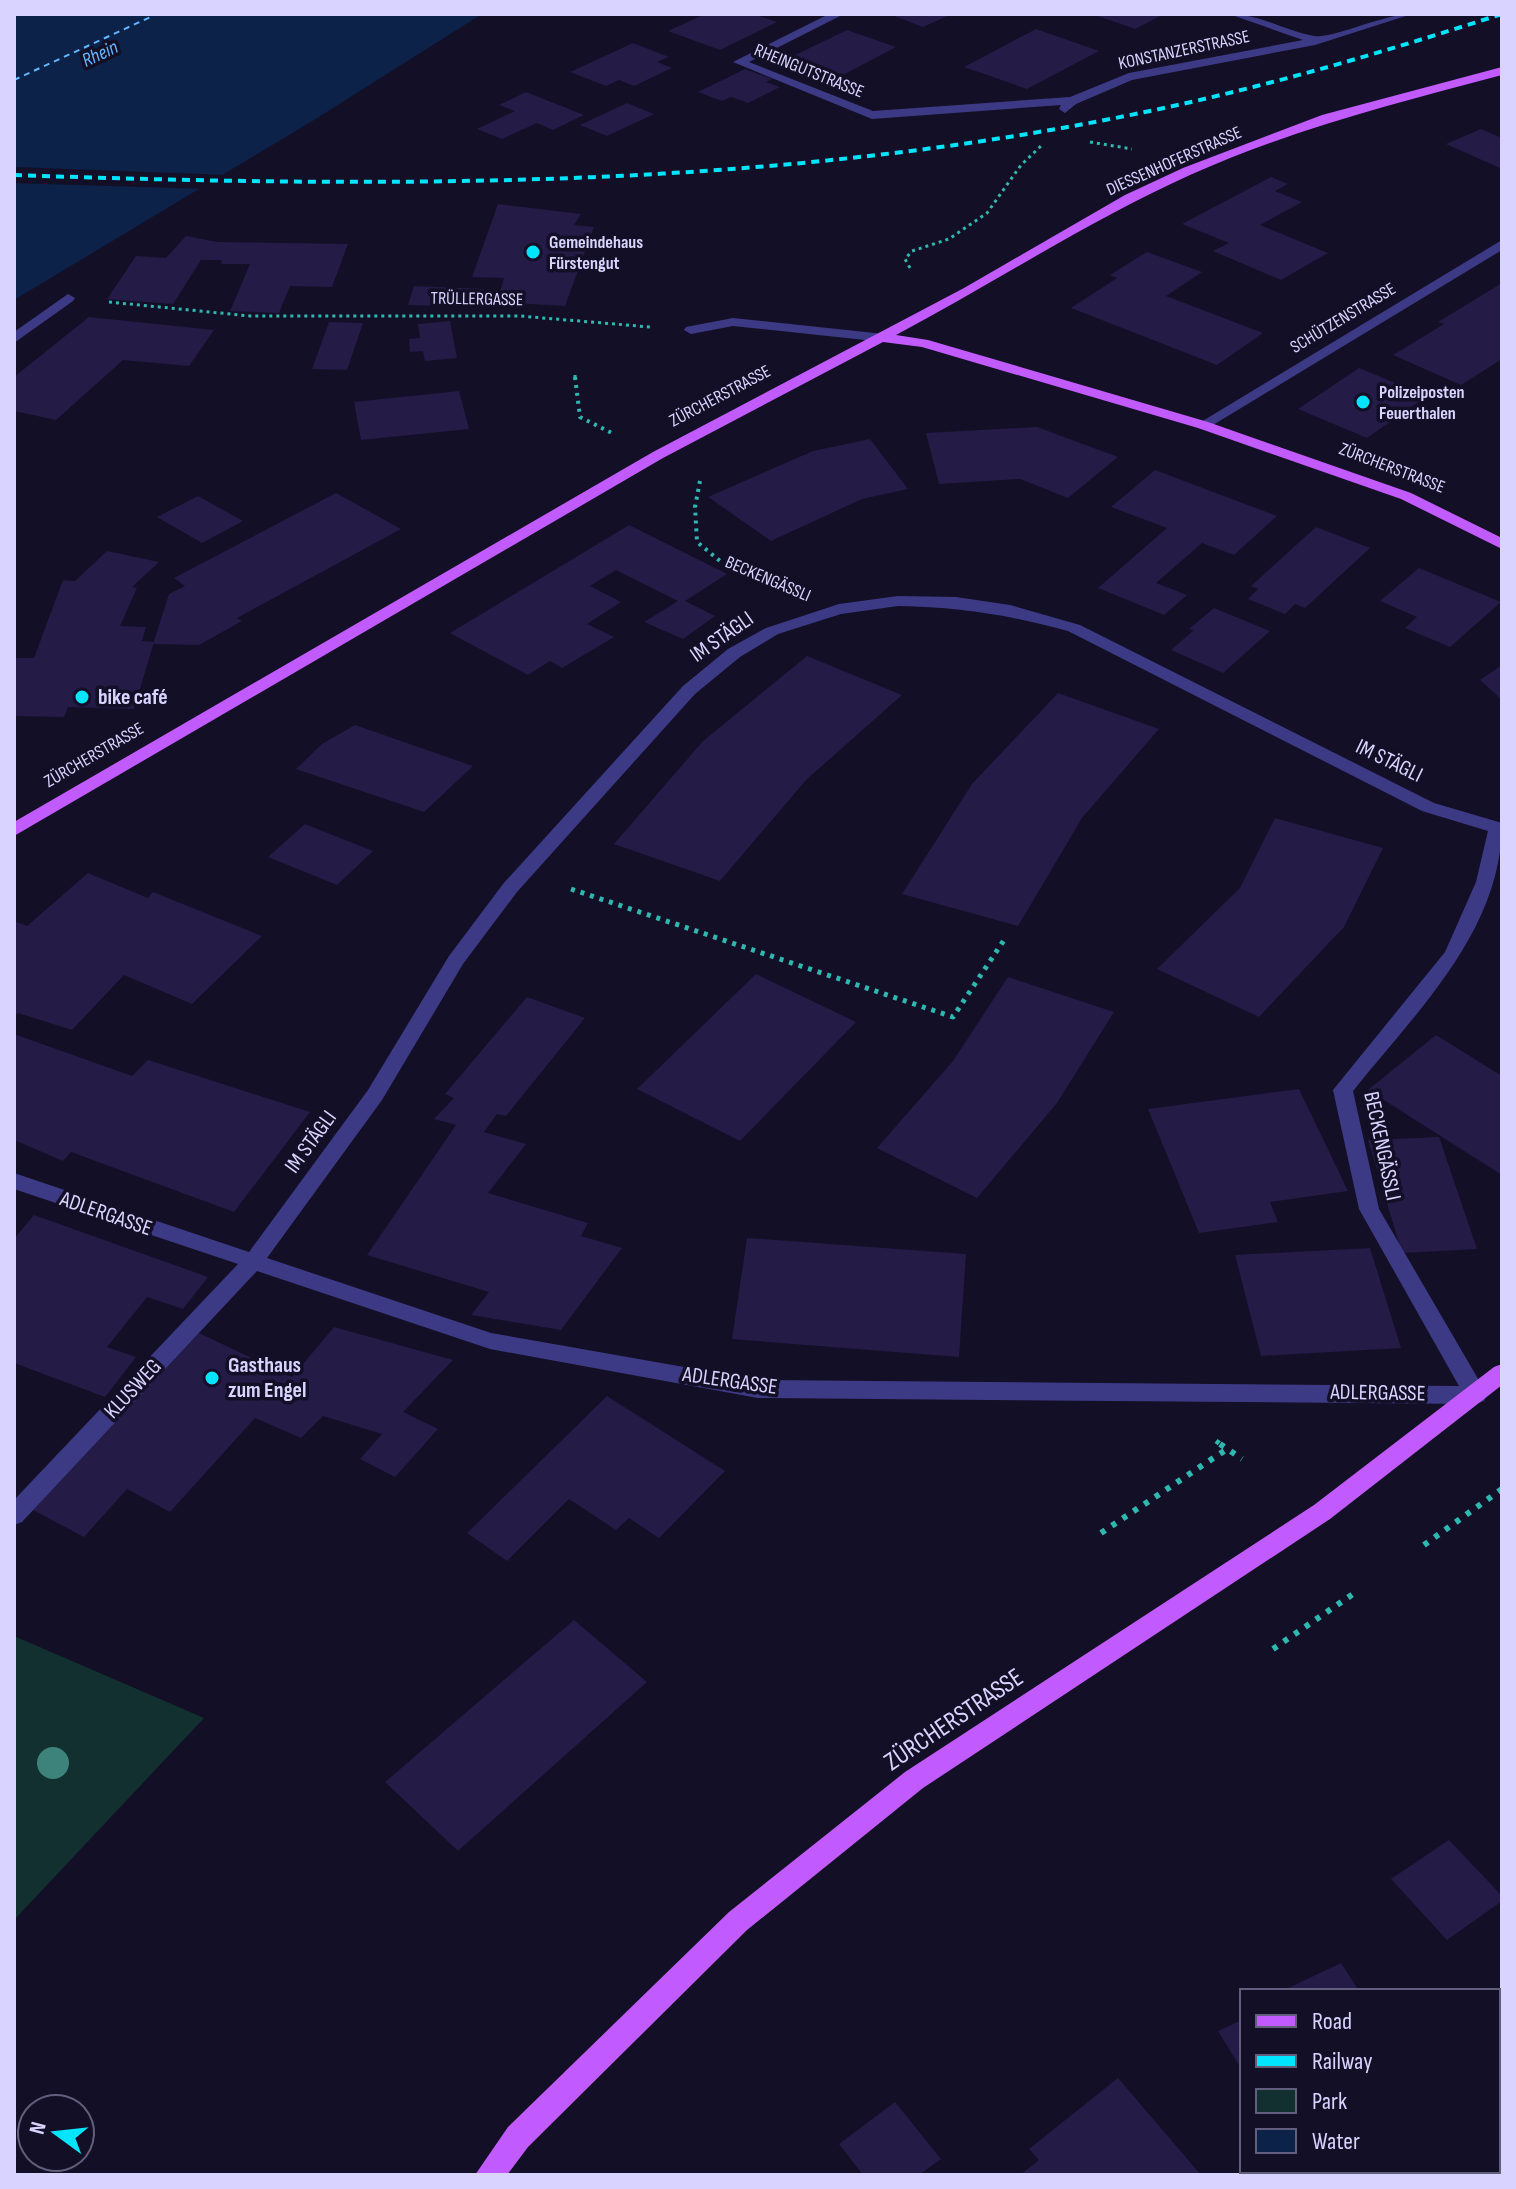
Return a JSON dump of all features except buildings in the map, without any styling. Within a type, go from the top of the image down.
[{"type":"main road","name":"DIESSENHOFERSTRASSE","points":[[884,338],[1130,198],[1188,171],[1326,118],[1502,71]]},
{"type":"main road","name":"ZÜRCHERSTRASSE","points":[[14,830],[658,455],[884,338],[923,343],[1203,425],[1406,496],[1502,544]]},
{"type":"main road","name":"ZÜRCHERSTRASSE","points":[[489,2175],[518,2137],[738,1921],[914,1780],[1322,1512],[1502,1373]]},
{"type":"street","name":"RHEINGUTSTRASSE","points":[[838,14],[739,62],[872,115],[1068,105]]},
{"type":"street","points":[[1235,14],[1315,41]]},
{"type":"street","name":"KONSTANZERSTRASSE","points":[[1068,105],[1129,77],[1315,41],[1406,14]]},
{"type":"street","name":"SCHÜTZENSTRASSE","points":[[1203,425],[1502,244]]},
{"type":"street","points":[[14,339],[68,298]]},
{"type":"street","points":[[691,330],[733,322],[884,338]]},
{"type":"street","name":"IM STÄGLI","points":[[252,1263],[375,1095],[456,960],[510,888],[689,690],[734,653],[772,631],[839,609],[898,601],[956,602],[1010,610],[1074,628],[1428,807],[1500,829]]},
{"type":"street","name":"BECKENGÄSSLI","points":[[1476,1395],[1369,1209],[1343,1090],[1453,954],[1485,882],[1500,829]]},
{"type":"street","name":"ADLERGASSE","points":[[14,1181],[490,1341],[758,1389],[1476,1395]]},
{"type":"street","name":"KLUSWEG","points":[[14,1515],[252,1263]]},
{"type":"path","points":[[910,268],[905,259],[912,251],[949,239],[987,213],[1021,165],[1052,136],[1068,105]]},
{"type":"path","name":"TRÜLLERGASSE","points":[[68,298],[250,316],[520,316],[691,330]]},
{"type":"path","points":[[575,375],[580,417],[610,432]]},
{"type":"path","name":"BECKENGÄSSLI","points":[[701,475],[695,507],[697,542],[720,561],[839,609]]},
{"type":"path","points":[[569,888],[953,1017],[1004,940]]},
{"type":"path","points":[[1101,1533],[1227,1449],[1242,1459]]},
{"type":"path","points":[[1424,1545],[1502,1489]]},
{"type":"path","points":[[1273,1649],[1353,1594]]},
{"type":"green space","points":[[14,1636],[204,1718],[14,1920]]},
{"type":"water","name":"Rhein","points":[[14,14],[482,14],[314,120],[14,300]]},
{"type":"pier","points":[[14,167],[230,175],[207,189],[14,183]]},
{"type":"ferry route","points":[[14,80],[157,14]]},
{"type":"railway","points":[[14,175],[298,182],[440,181],[581,178],[723,170],[864,157],[1004,138],[1190,102],[1325,68],[1502,14]]},
{"type":"place","name":"Gemeindehaus Fürstengut","points":[[533,252]]},
{"type":"place","name":"Polizeiposten Feuerthalen","points":[[1363,402]]},
{"type":"place","name":"bike café","points":[[82,697]]},
{"type":"place","name":"Gasthaus zum Engel","points":[[212,1378]]}]
